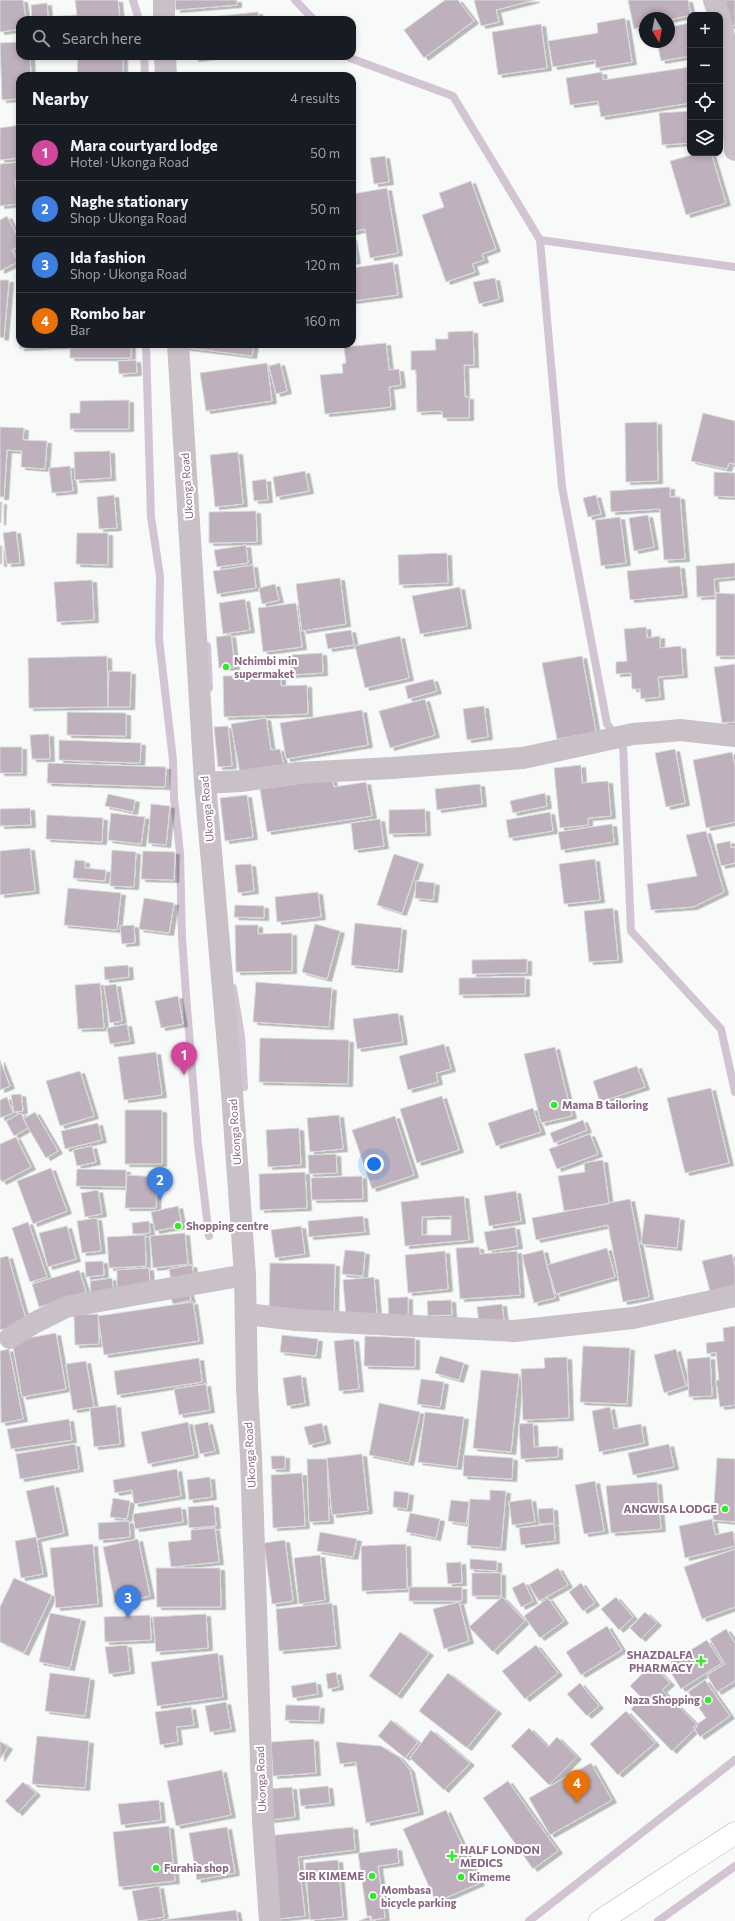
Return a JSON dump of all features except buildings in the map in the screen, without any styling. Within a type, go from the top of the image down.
[{"type":"main road","points":[[600,1921],[735,1833]]},
{"type":"street","points":[[164,0],[164,16]]},
{"type":"street","points":[[714,0],[718,12]]},
{"type":"street","points":[[723,32],[728,54],[735,150]]},
{"type":"street","points":[[165,60],[166,72]]},
{"type":"street","name":"Ukonga Road","points":[[178,348],[205,783],[232,1092],[245,1275],[247,1388],[252,1464],[263,1821],[270,1921]]},
{"type":"street","points":[[205,783],[212,784],[242,781],[297,772],[384,768],[523,758],[633,734],[680,730],[735,736]]},
{"type":"street","points":[[10,1338],[34,1323],[66,1307],[245,1275]]},
{"type":"street","points":[[246,1314],[297,1320],[514,1330],[633,1318],[735,1296]]},
{"type":"waterway","points":[[133,0],[138,16]]},
{"type":"waterway","points":[[295,0],[310,16]]},
{"type":"waterway","points":[[144,60],[145,72]]},
{"type":"waterway","points":[[355,60],[453,96],[540,240],[562,487],[607,724],[623,744],[631,931],[721,1029],[735,1092]]},
{"type":"waterway","points":[[540,240],[735,267]]},
{"type":"waterway","points":[[146,348],[151,517],[160,576],[159,639],[173,760],[174,798],[180,853],[182,937],[186,995],[198,1144],[209,1236]]},
{"type":"waterway","points":[[207,646],[209,688]]},
{"type":"waterway","points":[[233,988],[241,1036],[244,1087]]},
{"type":"waterway","points":[[529,1921],[735,1760]]},
{"type":"waterway","points":[[658,1921],[735,1866]]},
{"type":"place","name":"Nchimbi min supermaket","points":[[226,667]]},
{"type":"place","name":"Mara courtyard lodge","points":[[184,1075]]},
{"type":"place","name":"Mama B tailoring","points":[[554,1105]]},
{"type":"place","name":"Naghe stationary","points":[[160,1200]]},
{"type":"place","name":"Shopping centre","points":[[178,1226]]},
{"type":"place","name":"ANGWISA LODGE","points":[[725,1509]]},
{"type":"place","name":"Ida fashion","points":[[128,1618]]},
{"type":"place","name":"SHAZDALFA PHARMACY","points":[[701,1661]]},
{"type":"place","name":"Naza Shopping","points":[[708,1700]]},
{"type":"place","name":"Rombo bar","points":[[577,1803]]},
{"type":"place","name":"HALF LONDON MEDICS","points":[[452,1856]]},
{"type":"place","name":"Furahia shop","points":[[156,1868]]},
{"type":"place","name":"SIR KIMEME","points":[[372,1876]]},
{"type":"place","name":"Kimeme","points":[[461,1877]]},
{"type":"place","name":"Mombasa bicycle parking","points":[[373,1896]]}]
